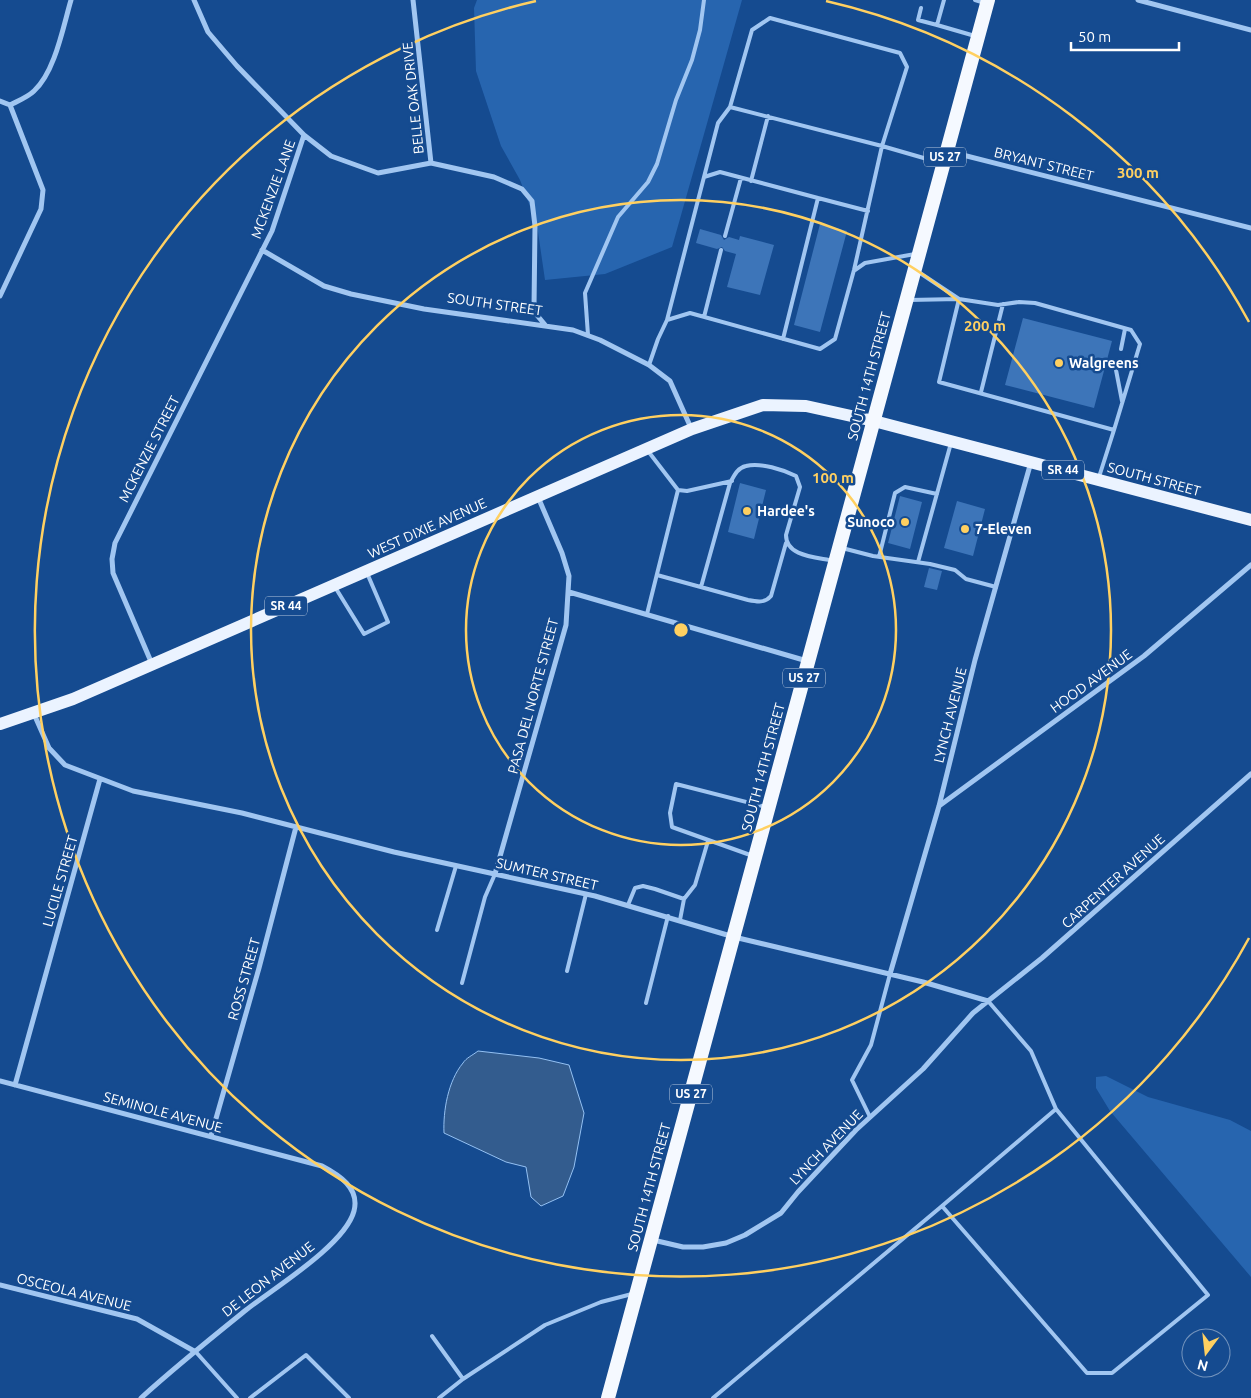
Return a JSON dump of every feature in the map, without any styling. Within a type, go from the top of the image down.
[{"type":"highway","name":"SOUTH 14TH STREET","points":[[608,1398],[978,37],[983,1]]},
{"type":"main road","name":"WEST DIXIE AVENUE","points":[[0,724],[73,699],[692,429],[741,411],[763,405],[786,404],[830,410],[874,421]]},
{"type":"main road","name":"SOUTH STREET","points":[[874,421],[1251,520]]},
{"type":"street","points":[[0,102],[10,105],[34,92],[44,79],[71,0]]},
{"type":"street","points":[[194,0],[208,32],[237,66],[304,135],[331,156],[378,173],[431,163]]},
{"type":"street","name":"BELLE OAK DRIVE","points":[[413,0],[431,163],[508,181],[529,195],[535,226],[534,307],[536,314],[546,326]]},
{"type":"street","points":[[1138,0],[1251,30]]},
{"type":"street","points":[[0,296],[41,209],[43,198],[43,190],[10,105]]},
{"type":"street","name":"MCKENZIE LANE","points":[[262,250],[284,198],[304,135]]},
{"type":"street","name":"BRYANT STREET","points":[[945,157],[1251,228]]},
{"type":"street","name":"SOUTH STREET","points":[[262,250],[324,286],[351,294],[424,309],[546,326],[588,335],[631,354],[670,381],[692,429]]},
{"type":"street","name":"MCKENZIE STREET","points":[[152,664],[113,573],[112,559],[115,543],[262,250]]},
{"type":"street","name":"LYNCH AVENUE","points":[[890,974],[939,806],[975,660],[1032,462]]},
{"type":"street","name":"PASA DEL NORTE STREET","points":[[495,874],[566,625],[569,576],[562,553],[538,497]]},
{"type":"street","name":"HOOD AVENUE","points":[[939,806],[1144,656],[1251,565]]},
{"type":"street","points":[[569,592],[808,662]]},
{"type":"street","points":[[34,713],[49,748],[57,759],[65,765],[100,779]]},
{"type":"street","name":"CARPENTER AVENUE","points":[[988,1001],[1042,958],[1251,774]]},
{"type":"street","name":"SUMTER STREET","points":[[100,779],[152,796],[242,813],[456,866],[586,894],[668,916],[734,937],[890,974],[988,1001]]},
{"type":"street","name":"LUCILE STREET","points":[[15,1085],[100,779]]},
{"type":"street","name":"ROSS STREET","points":[[211,1136],[259,968],[296,827]]},
{"type":"street","name":"LYNCH AVENUE","points":[[651,1240],[682,1247],[703,1247],[726,1243],[745,1236],[781,1213],[798,1192],[870,1117],[923,1069],[973,1013],[988,1001]]},
{"type":"street","name":"SEMINOLE AVENUE","points":[[0,1081],[320,1166]]},
{"type":"street","name":"DE LEON AVENUE","points":[[141,1398],[194,1351],[306,1265],[339,1235],[349,1222],[354,1211],[355,1199],[344,1180],[320,1166]]},
{"type":"street","name":"OSCEOLA AVENUE","points":[[0,1285],[137,1319],[194,1351]]},
{"type":"lane","points":[[588,335],[585,294],[618,217],[648,182],[657,164],[676,100],[692,60],[700,30],[704,0]]},
{"type":"lane","points":[[937,25],[944,0]]},
{"type":"lane","points":[[921,8],[918,20],[978,37]]},
{"type":"lane","points":[[649,365],[667,320],[718,123],[730,107],[752,30],[770,18],[900,53],[907,67],[882,146],[854,270],[835,339],[820,349],[690,313],[667,320]]},
{"type":"lane","points":[[730,107],[882,146],[945,157]]},
{"type":"lane","points":[[751,180],[768,116]]},
{"type":"lane","points":[[704,177],[720,172],[868,211]]},
{"type":"lane","points":[[725,236],[741,178]]},
{"type":"lane","points":[[783,338],[818,198]]},
{"type":"lane","points":[[704,317],[721,250]]},
{"type":"lane","points":[[854,270],[865,263],[919,253]]},
{"type":"lane","points":[[915,270],[960,299]]},
{"type":"lane","points":[[960,299],[939,382],[1114,430]]},
{"type":"lane","points":[[906,300],[960,299],[985,304],[1035,303],[1131,330],[1140,344],[1098,479]]},
{"type":"lane","points":[[981,392],[1003,304]]},
{"type":"lane","points":[[1121,349],[1125,328]]},
{"type":"lane","points":[[1116,370],[1123,403]]},
{"type":"lane","points":[[918,562],[952,441]]},
{"type":"lane","points":[[646,449],[678,490],[687,491],[732,481]]},
{"type":"lane","points":[[657,575],[748,600],[759,602],[768,600],[771,596],[786,543],[786,535],[800,486],[796,476],[787,472],[746,466],[736,472],[701,587]]},
{"type":"lane","points":[[879,557],[895,494],[905,487],[937,494]]},
{"type":"lane","points":[[646,614],[678,490]]},
{"type":"lane","points":[[786,543],[790,549],[798,553],[879,557],[918,562],[955,570],[966,579],[996,587]]},
{"type":"lane","points":[[333,586],[364,634],[388,622],[367,571]]},
{"type":"lane","points":[[756,856],[708,842],[672,828],[670,813],[676,784],[769,808]]},
{"type":"lane","points":[[680,920],[684,899],[695,885],[708,842]]},
{"type":"lane","points":[[437,930],[456,866]]},
{"type":"lane","points":[[462,983],[485,897],[495,874]]},
{"type":"lane","points":[[628,905],[635,888],[643,886],[684,899]]},
{"type":"lane","points":[[567,970],[586,894]]},
{"type":"lane","points":[[646,1003],[668,916]]},
{"type":"lane","points":[[870,1117],[852,1080],[871,1045],[890,974]]},
{"type":"lane","points":[[942,1206],[1087,1373],[1112,1373],[1208,1295],[1056,1109],[1031,1051],[988,1001]]},
{"type":"lane","points":[[713,1398],[1056,1109]]},
{"type":"lane","points":[[439,1398],[463,1379],[545,1325],[601,1302],[637,1292]]},
{"type":"lane","points":[[432,1336],[463,1379]]},
{"type":"lane","points":[[194,1351],[236,1398]]},
{"type":"lane","points":[[250,1398],[306,1355],[348,1398]]},
{"type":"shaded area","points":[[477,0],[742,0],[672,247],[605,274],[545,280],[537,225],[520,180],[501,146],[476,71],[474,8]]},
{"type":"shaded area","points":[[478,1051],[539,1058],[569,1065],[584,1113],[574,1167],[563,1196],[541,1206],[531,1197],[526,1167],[506,1162],[444,1133],[444,1115],[450,1087],[464,1061]]},
{"type":"shaded area","points":[[1106,1076],[1148,1097],[1230,1120],[1251,1131],[1251,1277],[1110,1111],[1096,1088],[1096,1077]]},
{"type":"building","points":[[820,224],[847,231],[820,332],[794,325]]},
{"type":"building","points":[[700,229],[721,235],[724,240],[729,237],[739,240],[740,236],[774,245],[760,295],[727,287],[736,254],[725,251],[722,247],[717,249],[696,243]]},
{"type":"building","name":"Walgreens","points":[[1023,318],[1112,341],[1094,408],[1005,385]]},
{"type":"building","name":"Hardee's","points":[[740,483],[766,490],[754,539],[728,532]]},
{"type":"building","name":"Sunoco","points":[[900,496],[922,502],[910,549],[888,543]]},
{"type":"building","name":"7-Eleven","points":[[957,501],[985,509],[973,556],[944,548]]},
{"type":"building","points":[[929,568],[942,571],[937,590],[924,587]]},
{"type":"place","name":"Walgreens","points":[[1059,363]]},
{"type":"place","name":"Hardee's","points":[[747,511]]},
{"type":"place","name":"Sunoco","points":[[905,522]]},
{"type":"place","name":"7-Eleven","points":[[965,529]]}]
